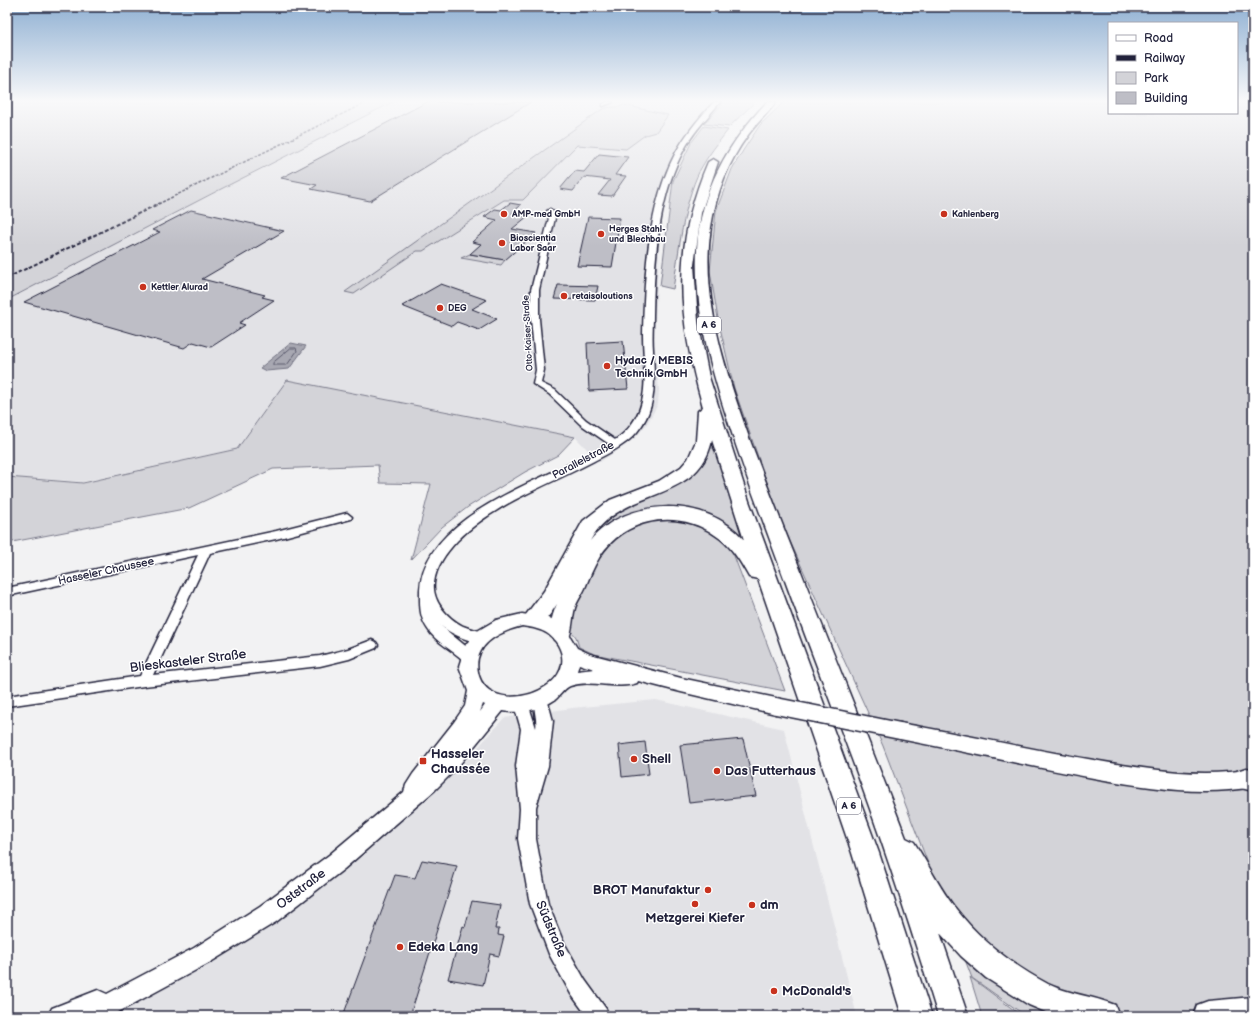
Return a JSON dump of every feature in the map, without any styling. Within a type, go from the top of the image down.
[{"type":"highway","name":"A 6","points":[[733,150],[726,161],[714,191],[708,214],[704,248],[706,304],[711,336],[726,391],[744,446],[815,638],[885,816],[953,1016]]},
{"type":"highway","name":"A 6","points":[[718,154],[700,191],[692,224],[689,246],[689,303],[693,335],[705,393],[740,500],[853,817],[917,1016]]},
{"type":"highway","points":[[532,620],[539,614],[551,596],[589,526],[622,501],[677,478],[691,468],[700,456],[705,443],[707,428],[705,393]]},
{"type":"highway","points":[[561,634],[565,609],[586,564],[600,542],[612,530],[630,520],[651,514],[670,512],[703,519],[718,527],[734,539],[749,557],[789,639]]},
{"type":"highway","points":[[885,816],[946,919],[971,946],[996,968],[1039,995],[1072,1008],[1104,1016]]},
{"type":"highway","points":[[1208,1016],[1253,1012]]},
{"type":"main road","points":[[516,620],[532,620],[553,627],[561,634],[568,642],[571,653],[570,667],[564,680],[554,691],[541,700],[522,705],[500,703],[491,700],[477,690],[471,680],[468,669],[469,657],[481,637],[491,629],[503,623],[516,620]]},
{"type":"main road","points":[[571,653],[587,660],[681,685],[776,706],[1077,767],[1158,780],[1192,782],[1251,779]]},
{"type":"main road","points":[[564,680],[594,676],[640,678],[681,685]]},
{"type":"main road","name":"Oststraße","points":[[404,804],[426,771],[474,707],[477,699],[477,690]]},
{"type":"main road","name":"Oststraße","points":[[86,1016],[135,993],[190,962],[267,914],[319,876],[365,840],[404,804],[432,781],[457,754],[493,709],[500,703]]},
{"type":"main road","name":"Oststraße","points":[[60,1016],[190,962]]},
{"type":"street","name":"Parallelstraße","points":[[469,657],[464,651],[440,634],[429,619],[427,582],[431,567],[440,552],[467,524],[510,496],[586,461],[615,444],[633,430],[647,410],[649,400],[648,338],[654,248],[661,206],[667,183],[674,162],[681,150]]},
{"type":"street","name":"Otto-Kaiser-Straße","points":[[550,211],[552,218],[535,290],[535,319],[540,370],[537,384],[552,392],[583,422],[615,444]]},
{"type":"street","name":"Hasseler Chaussee","points":[[7,592],[206,550],[347,517]]},
{"type":"street","points":[[144,681],[206,550]]},
{"type":"street","points":[[427,593],[435,610],[444,621],[457,631],[481,637]]},
{"type":"street","name":"Blieskasteler Straße","points":[[7,701],[144,681],[320,661],[349,654],[372,645]]},
{"type":"street","name":"Südstraße","points":[[528,809],[540,766],[545,721],[541,700]]},
{"type":"street","name":"Südstraße","points":[[522,705],[529,729],[524,766],[528,809],[527,839],[539,904],[556,947],[578,987],[599,1016]]},
{"type":"shaded area","points":[[299,150],[679,150],[663,179],[654,339],[659,390],[658,404],[647,424],[634,439],[600,462],[575,437],[287,380],[236,449],[83,482],[7,477],[7,300]]},
{"type":"shaded area","points":[[656,700],[784,729],[857,1016],[106,1016],[336,877],[466,761],[504,718],[572,708]]},
{"type":"green space","points":[[7,150],[299,150],[221,189],[7,300]]},
{"type":"green space","points":[[545,150],[572,150],[523,200],[504,200],[423,251],[417,251],[354,294],[345,292]]},
{"type":"green space","points":[[688,150],[712,150],[700,170],[689,198],[682,228],[673,289],[660,286],[673,181]]},
{"type":"green space","points":[[744,150],[1253,150],[1253,1016],[1026,1016],[972,978],[883,746],[779,517],[734,388],[718,319],[710,271],[716,211],[732,169]]},
{"type":"green space","points":[[470,254],[505,260],[501,265],[461,258]]},
{"type":"green space","points":[[287,380],[575,437],[558,455],[525,472],[468,507],[442,527],[411,560],[431,484],[380,483],[378,465],[273,469],[189,508],[7,543],[7,477],[83,483],[237,449]]},
{"type":"green space","points":[[710,448],[716,448],[741,533],[733,532],[675,508],[650,508],[630,514],[611,523],[583,550],[604,519],[698,466],[707,456]]},
{"type":"green space","points":[[660,518],[698,526],[714,534],[731,548],[785,691],[594,654],[579,647],[576,637],[569,628],[571,609],[607,541],[642,523]]},
{"type":"green space","points":[[970,977],[1022,1016],[982,1016]]},
{"type":"water","points":[[291,343],[306,346],[289,369],[266,371],[260,368]]},
{"type":"building","points":[[335,150],[453,150],[370,201],[311,189],[317,185],[281,178]]},
{"type":"building","points":[[599,154],[628,157],[615,175],[626,176],[612,196],[598,195],[610,180],[584,177],[573,191],[560,189],[575,171],[584,172]]},
{"type":"building","name":"Bioscientia Labor Saar","points":[[510,203],[521,205],[512,213],[528,216],[512,229],[536,233],[505,260],[470,254],[481,244],[472,242],[497,220],[484,217],[495,209],[501,210]]},
{"type":"building","name":"Kettler Alurad","points":[[191,210],[284,231],[202,279],[265,295],[262,297],[274,300],[239,323],[245,325],[211,347],[193,342],[184,348],[24,302],[160,232],[152,230]]},
{"type":"building","name":"Herges Stahl- und Blechbau","points":[[588,217],[620,218],[612,267],[577,266]]},
{"type":"building","name":"DEG","points":[[441,284],[487,300],[472,309],[497,319],[479,330],[457,322],[452,326],[402,306]]},
{"type":"building","name":"retaisoloutions","points":[[558,285],[598,286],[595,300],[554,299]]},
{"type":"building","name":"Hydac / MEBIS Technik GmbH","points":[[623,341],[628,389],[589,391],[587,343]]},
{"type":"building","name":"Das Futterhaus","points":[[743,739],[756,796],[689,803],[680,745]]},
{"type":"building","name":"Shell","points":[[645,742],[649,774],[622,777],[619,745]]},
{"type":"building","name":"Edeka Lang","points":[[422,860],[457,866],[410,1016],[343,1016],[395,875],[415,878]]},
{"type":"building","points":[[472,901],[500,905],[495,929],[499,929],[498,935],[504,936],[499,956],[490,954],[483,985],[448,979],[463,926],[465,927]]},
{"type":"railway","points":[[154,206],[269,150]]},
{"type":"railway","points":[[7,278],[156,205]]},
{"type":"place","name":"AMP-med GmbH","points":[[504,214]]},
{"type":"place","name":"Kahlenberg","points":[[944,214]]},
{"type":"place","name":"Herges Stahl- und Blechbau","points":[[601,234]]},
{"type":"place","name":"Bioscientia Labor Saar","points":[[502,243]]},
{"type":"place","name":"Kettler Alurad","points":[[143,287]]},
{"type":"place","name":"retaisoloutions","points":[[564,296]]},
{"type":"place","name":"DEG","points":[[440,308]]},
{"type":"place","name":"Hydac / MEBIS Technik GmbH","points":[[607,366]]},
{"type":"place","name":"Shell","points":[[634,759]]},
{"type":"place","name":"Hasseler Chaussée","points":[[423,761]]},
{"type":"place","name":"Das Futterhaus","points":[[717,771]]},
{"type":"place","name":"BROT Manufaktur","points":[[708,890]]},
{"type":"place","name":"Metzgerei Kiefer","points":[[695,904]]},
{"type":"place","name":"dm","points":[[752,905]]},
{"type":"place","name":"Edeka Lang","points":[[400,947]]},
{"type":"place","name":"McDonald's","points":[[774,991]]}]
